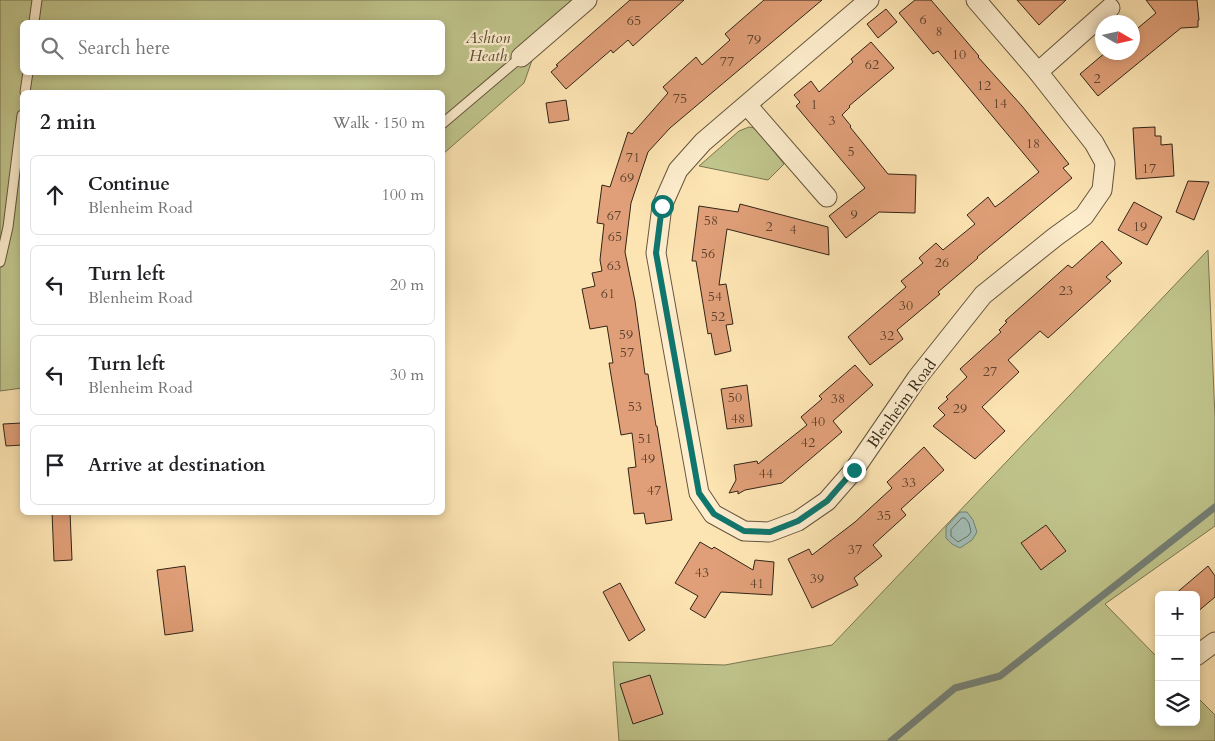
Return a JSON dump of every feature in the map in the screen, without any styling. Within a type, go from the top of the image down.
[{"type":"street","points":[[521,57],[587,0]]},
{"type":"street","name":"Blenheim Road","points":[[869,0],[702,142],[678,170],[662,206],[656,253],[699,493],[714,514],[744,531],[770,532],[798,521],[827,501],[854,470],[916,378],[983,295],[1084,216],[1102,190],[1105,163],[1094,143],[1038,72],[976,0]]},
{"type":"street","points":[[1038,72],[1110,8]]},
{"type":"street","points":[[747,105],[827,196]]},
{"type":"street","points":[[1200,653],[1215,642]]},
{"type":"lane","points":[[34,20],[37,0]]},
{"type":"lane","points":[[445,121],[521,57]]},
{"type":"lane","points":[[25,90],[28,75]]},
{"type":"lane","points":[[0,262],[8,227],[20,131]]},
{"type":"green space","name":"Ashton Heath","points":[[0,0],[577,0],[542,32],[524,83],[445,152],[445,90],[20,90],[20,388],[0,391]]},
{"type":"green space","points":[[749,127],[755,128],[784,164],[768,180],[699,166],[739,131]]},
{"type":"green space","points":[[1208,250],[1215,418],[1215,526],[1105,604],[1155,655],[1155,726],[1200,726],[1200,700],[1215,715],[1215,741],[619,741],[613,662],[725,665],[832,645]]},
{"type":"water","points":[[960,512],[967,512],[973,520],[977,532],[972,540],[960,548],[946,538],[946,527]]},
{"type":"building","points":[[630,0],[684,0],[633,46],[628,40],[613,53],[611,50],[566,89],[551,72],[558,66],[556,65]]},
{"type":"building","points":[[764,0],[822,0],[670,128],[648,152],[631,203],[625,252],[635,301],[645,374],[648,374],[672,520],[646,524],[644,513],[634,514],[628,468],[636,467],[632,433],[621,435],[609,363],[613,363],[607,326],[590,329],[582,289],[595,286],[592,273],[602,271],[600,260],[604,224],[597,223],[602,185],[610,187],[628,132],[632,134],[668,93],[663,87],[696,57],[702,65],[730,40],[725,34]]},
{"type":"building","points":[[915,0],[931,0],[1069,164],[1063,168],[1072,178],[938,292],[940,294],[897,330],[903,339],[870,365],[848,337],[906,287],[901,281],[923,263],[919,258],[936,243],[943,250],[975,224],[967,215],[988,197],[995,207],[1039,172],[938,51],[933,54],[899,13]]},
{"type":"building","points":[[1017,0],[1066,0],[1039,25]]},
{"type":"building","points":[[1146,0],[1197,0],[1198,27],[1181,28],[1098,96],[1080,74],[1097,60],[1140,60],[1140,26],[1156,13]]},
{"type":"building","points":[[886,9],[897,22],[878,38],[867,24]]},
{"type":"building","points":[[871,42],[894,68],[849,106],[842,115],[888,174],[916,175],[915,213],[879,212],[846,238],[829,216],[865,188],[796,106],[800,102],[794,95],[811,81],[819,92],[853,62],[851,59]]},
{"type":"building","points":[[566,100],[569,120],[549,123],[546,103]]},
{"type":"building","points":[[1155,127],[1155,136],[1161,136],[1161,145],[1172,144],[1174,176],[1136,179],[1133,128]]},
{"type":"building","points":[[1188,181],[1209,182],[1194,220],[1176,212]]},
{"type":"building","points":[[1134,202],[1162,217],[1147,245],[1118,230]]},
{"type":"building","points":[[740,204],[828,227],[829,255],[727,229],[719,285],[726,284],[733,324],[726,325],[731,351],[715,355],[711,333],[708,334],[696,261],[692,261],[699,206],[738,212]]},
{"type":"building","points":[[1102,241],[1122,263],[1106,277],[1111,281],[1048,338],[1040,331],[1008,360],[1019,372],[982,407],[1005,431],[975,459],[933,426],[945,415],[938,408],[948,399],[946,397],[967,377],[960,369],[1001,332],[999,330],[1007,322],[1005,321],[1068,265],[1072,268]]},
{"type":"building","points":[[855,365],[873,385],[833,421],[842,432],[782,483],[745,490],[738,494],[738,491],[729,493],[736,480],[734,465],[757,461],[758,464],[807,425],[801,417],[822,399],[819,396]]},
{"type":"building","points":[[747,385],[752,426],[727,429],[721,389]]},
{"type":"building","points":[[20,423],[20,445],[6,446],[3,424]]},
{"type":"building","points":[[924,447],[944,470],[901,509],[906,515],[873,545],[882,556],[854,578],[858,585],[812,608],[788,559],[809,549],[812,555],[855,522],[892,488],[887,482]]},
{"type":"building","points":[[52,515],[70,515],[72,560],[54,561]]},
{"type":"building","points":[[1046,525],[1066,551],[1041,570],[1021,543]]},
{"type":"building","points":[[700,542],[712,549],[714,547],[753,570],[755,560],[774,562],[772,595],[721,592],[705,618],[690,609],[698,596],[675,583]]},
{"type":"building","points":[[185,566],[193,631],[165,635],[157,570]]},
{"type":"building","points":[[1208,566],[1215,576],[1215,597],[1200,610],[1200,591],[1179,591]]},
{"type":"building","points":[[620,583],[645,630],[629,641],[603,592]]},
{"type":"building","points":[[650,675],[663,714],[633,724],[620,684]]},
{"type":"waterway","points":[[891,741],[955,688],[1000,676],[1215,507]]},
{"type":"route","points":[[662,206],[656,253],[699,493],[714,514],[744,531],[770,532],[798,521],[827,501],[854,470]]}]
